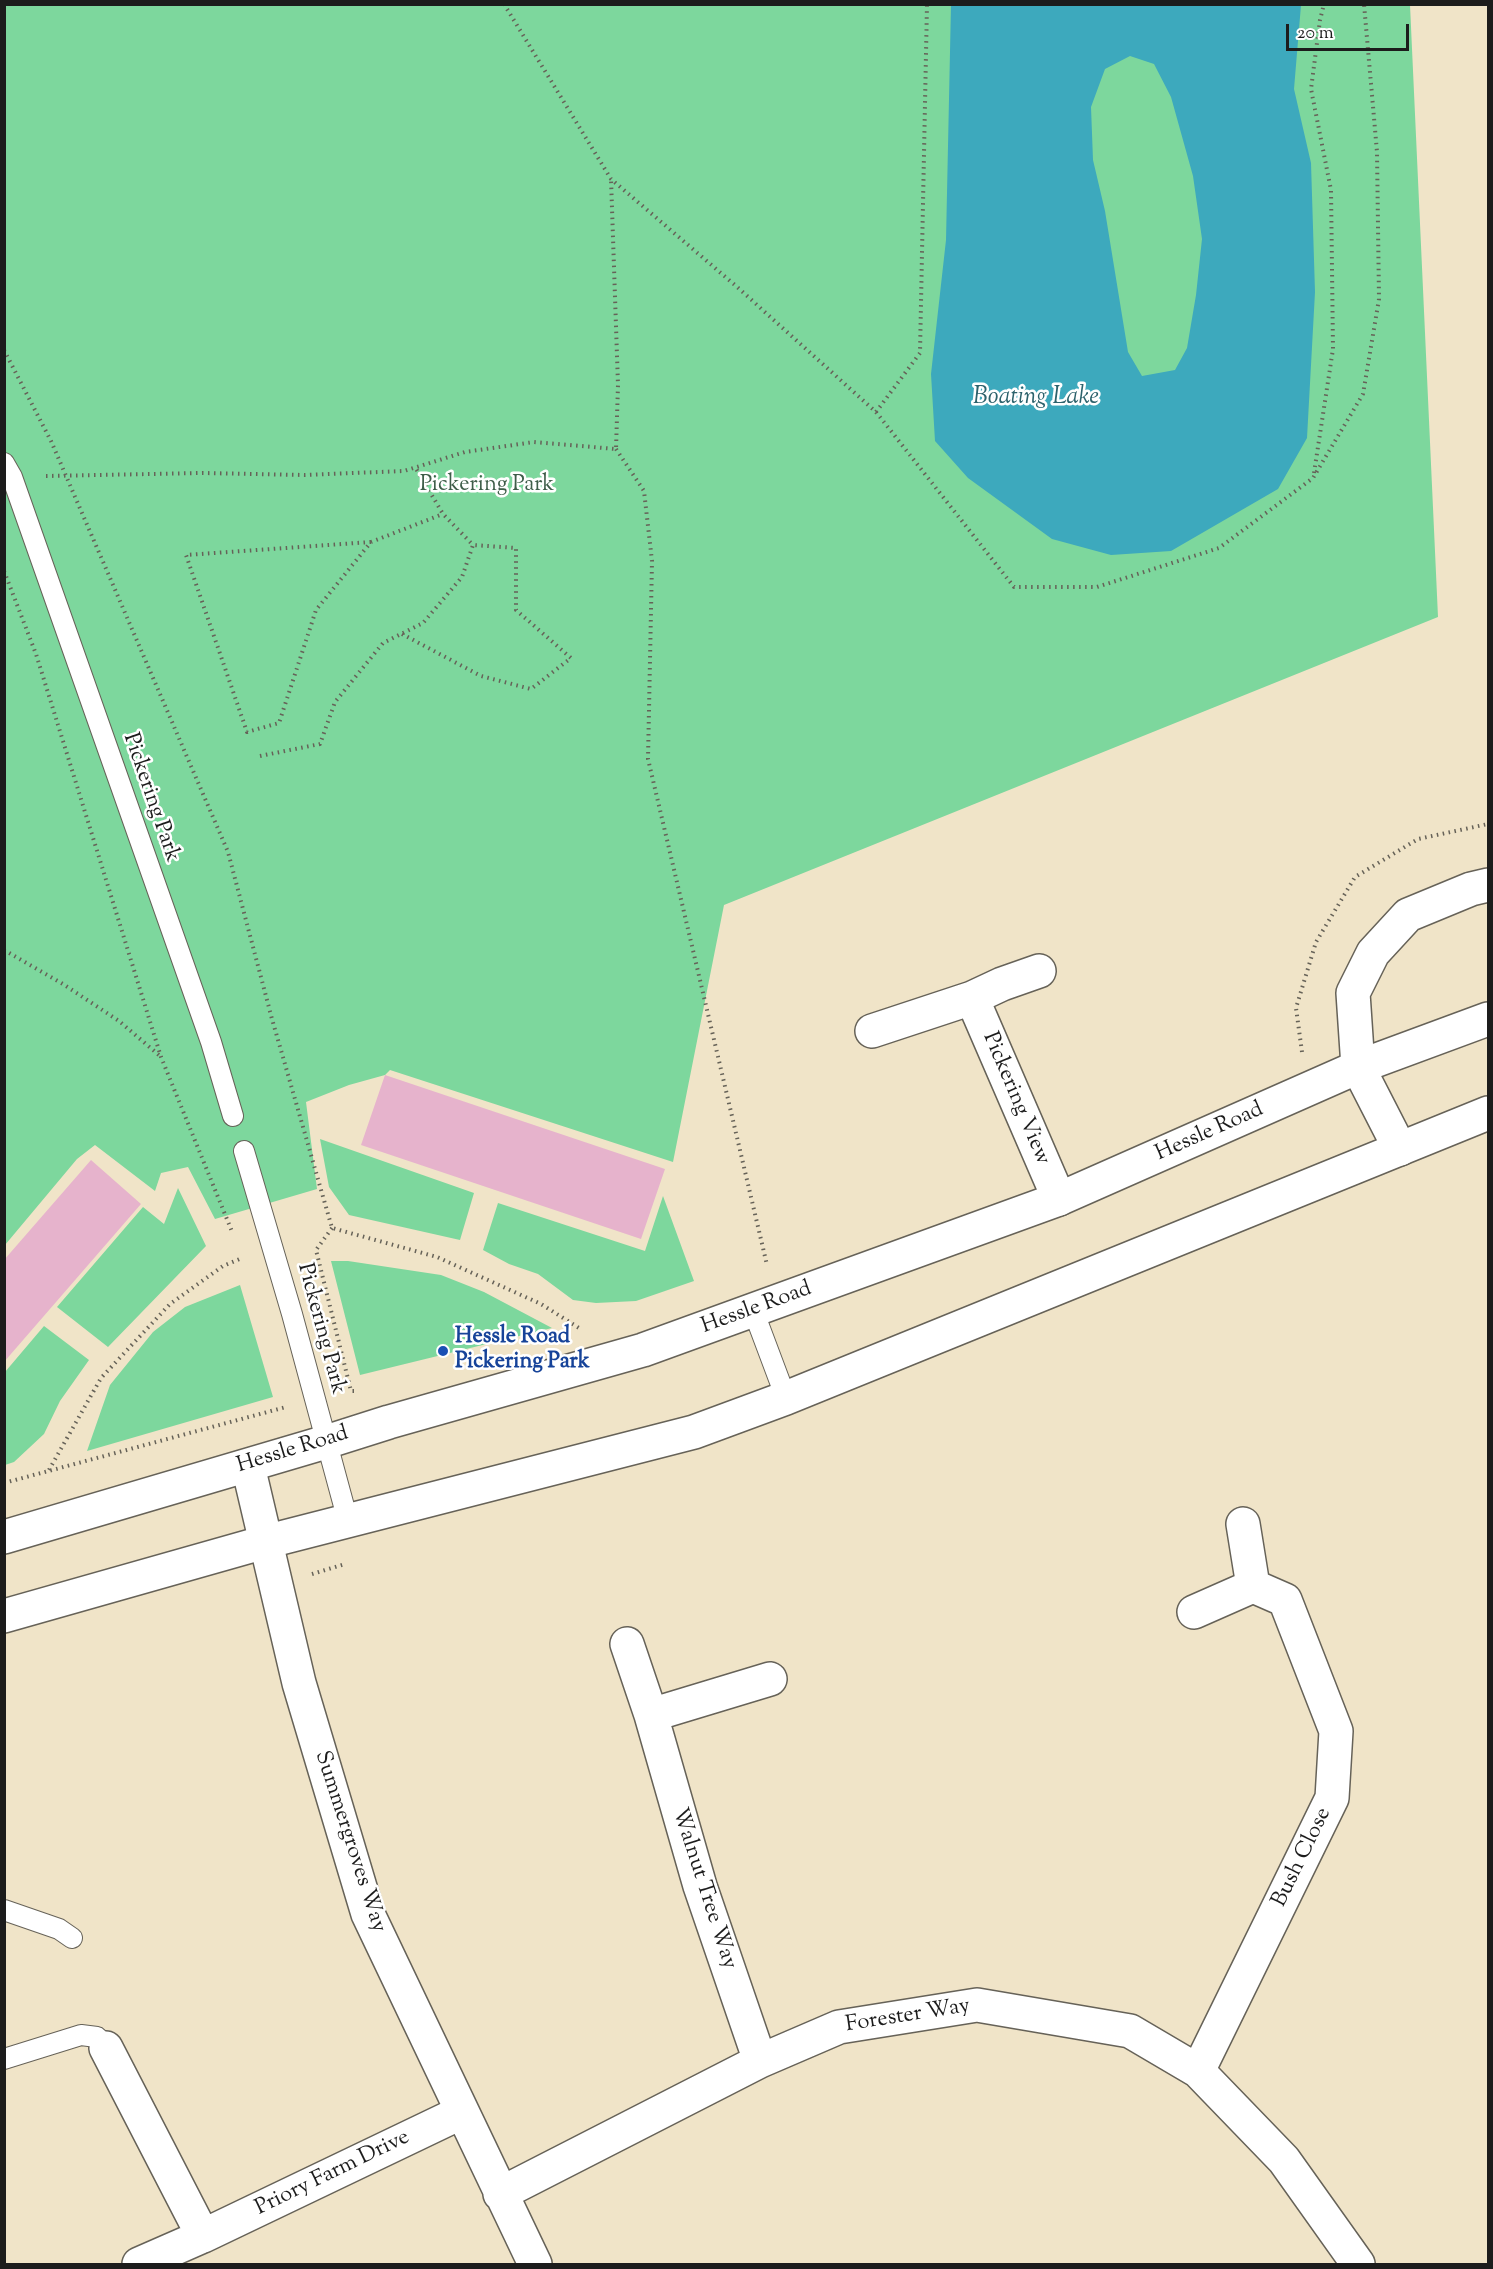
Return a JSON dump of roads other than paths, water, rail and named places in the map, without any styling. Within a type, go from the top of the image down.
[{"type":"street","points":[[1400,1149],[1358,1067],[1353,993],[1373,953],[1408,915],[1471,889],[1488,885]]},
{"type":"street","points":[[872,1031],[972,998],[1039,971]]},
{"type":"street","name":"Pickering View","points":[[972,998],[1059,1199]]},
{"type":"street","name":"Hessle Road","points":[[4,1537],[248,1466],[389,1422],[643,1350],[1059,1199],[1358,1067],[1488,1019]]},
{"type":"street","points":[[4,1616],[265,1542],[694,1432],[786,1398],[1488,1113]]},
{"type":"street","name":"Summergroves Way","points":[[248,1466],[299,1683],[368,1914],[535,2265]]},
{"type":"street","points":[[1194,1612],[1253,1586],[1244,1524]]},
{"type":"street","name":"Bush Close","points":[[1198,2071],[1332,1798],[1336,1731],[1285,1600],[1253,1586]]},
{"type":"street","name":"Walnut Tree Way","points":[[627,1644],[651,1715],[700,1886],[760,2061]]},
{"type":"street","points":[[651,1715],[770,1679]]},
{"type":"street","name":"Forester Way","points":[[500,2194],[760,2061],[839,2026],[977,2005],[1130,2031],[1198,2071],[1284,2160],[1358,2265]]},
{"type":"street","points":[[106,2048],[204,2236]]},
{"type":"street","name":"Priory Farm Drive","points":[[139,2265],[462,2112]]},
{"type":"lane","name":"Pickering Park","points":[[8,470],[207,1031],[233,1116]]},
{"type":"lane","name":"Pickering Park","points":[[244,1151],[292,1314],[348,1521]]},
{"type":"lane","points":[[753,1310],[786,1398]]},
{"type":"lane","points":[[4,1910],[59,1929],[72,1938]]},
{"type":"lane","points":[[4,2059],[81,2035],[97,2037],[106,2048]]},
{"type":"water","name":"Boating Lake","points":[[951,5],[1301,5],[1294,89],[1311,163],[1315,292],[1307,438],[1278,489],[1171,551],[1111,555],[1052,539],[968,478],[935,441],[931,374],[946,240]],"holes":[[[1130,56],[1154,64],[1171,97],[1193,176],[1202,239],[1187,348],[1175,370],[1142,376],[1128,352],[1105,211],[1093,160],[1091,107],[1105,69]]]},
{"type":"place","name":"Hessle Road Pickering Park","points":[[443,1351]]}]
